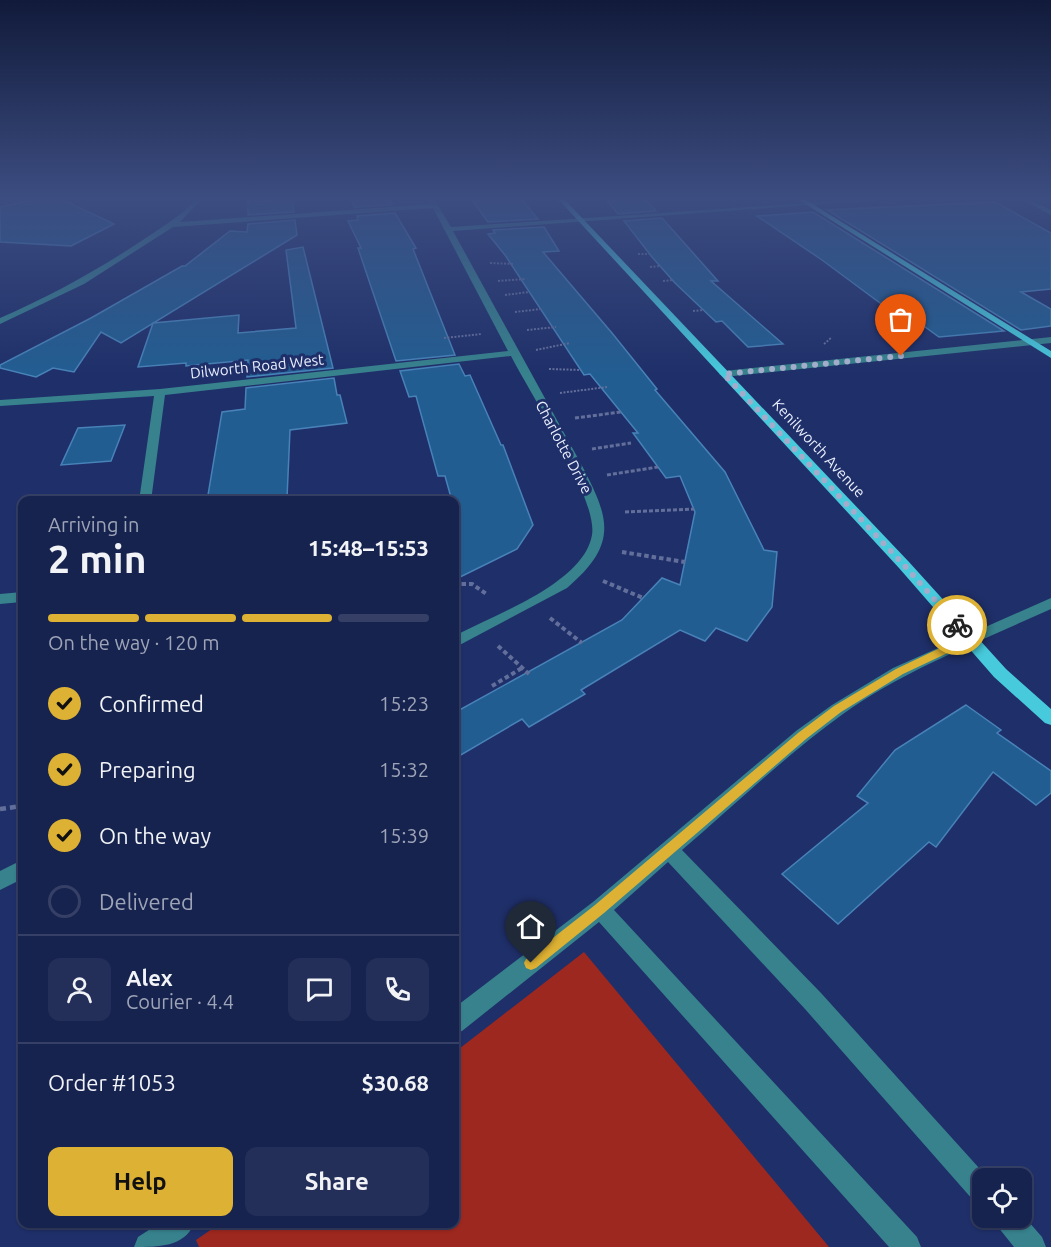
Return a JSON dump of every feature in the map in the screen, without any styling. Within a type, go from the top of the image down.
[{"type":"main road","name":"Kenilworth Avenue","points":[[617,258],[904,565],[1000,673],[1051,719]]},
{"type":"main road","points":[[896,258],[1051,356]]},
{"type":"street","points":[[0,321],[78,284],[123,258]]},
{"type":"street","name":"Charlotte Drive","points":[[459,640],[561,585],[587,561],[597,540],[599,529],[597,509],[516,352],[464,258]]},
{"type":"street","points":[[724,374],[1051,340]]},
{"type":"street","name":"Dilworth Road West","points":[[0,403],[160,392],[516,352]]},
{"type":"street","points":[[146,496],[160,392]]},
{"type":"street","points":[[0,599],[18,597]]},
{"type":"street","points":[[459,1019],[600,909],[802,736],[838,709],[900,672],[969,638],[1051,603]]},
{"type":"street","points":[[669,850],[813,1001],[972,1180]]},
{"type":"street","points":[[0,881],[18,871]]},
{"type":"street","points":[[600,909],[907,1247]]},
{"type":"street","points":[[148,1247],[175,1228]]},
{"type":"street","points":[[1016,1228],[1032,1247]]},
{"type":"path","points":[[489,263],[513,264]]},
{"type":"path","points":[[500,281],[525,279]]},
{"type":"path","points":[[507,295],[529,292]]},
{"type":"path","points":[[518,312],[542,309]]},
{"type":"path","points":[[523,330],[556,327]]},
{"type":"path","points":[[444,338],[483,334]]},
{"type":"path","points":[[543,350],[570,344]]},
{"type":"path","points":[[554,369],[581,370]]},
{"type":"path","points":[[567,392],[607,387]]},
{"type":"path","points":[[581,417],[621,412]]},
{"type":"path","points":[[592,448],[631,443]]},
{"type":"path","points":[[607,475],[658,467]]},
{"type":"path","points":[[625,512],[694,509]]},
{"type":"path","points":[[622,552],[685,562]]},
{"type":"path","points":[[603,581],[643,598]]},
{"type":"path","points":[[459,584],[471,584],[488,595]]},
{"type":"path","points":[[550,618],[582,643]]},
{"type":"path","points":[[498,646],[529,674]]},
{"type":"path","points":[[492,686],[523,668]]},
{"type":"path","points":[[0,809],[18,807]]},
{"type":"shaded area","points":[[584,952],[829,1247],[199,1247],[196,1240],[213,1228],[459,1228],[459,1049]]},
{"type":"building","points":[[195,258],[259,258],[121,343],[101,332],[74,372],[53,368],[36,377],[0,368],[0,365],[185,266]]},
{"type":"building","points":[[287,258],[306,258],[333,368],[247,377],[248,360],[186,366],[186,363],[138,367],[153,323],[239,315],[238,333],[296,328]]},
{"type":"building","points":[[361,258],[417,258],[455,355],[396,361]]},
{"type":"building","points":[[507,258],[548,258],[725,472],[764,550],[777,552],[772,607],[747,641],[716,628],[705,641],[680,630],[581,690],[585,694],[529,727],[522,719],[459,756],[459,710],[622,620],[662,578],[680,585],[695,512],[680,476],[666,478],[633,433],[638,433],[590,374],[584,375]]},
{"type":"building","points":[[653,258],[698,258],[718,281],[711,281],[783,344],[748,347],[722,321],[716,322]]},
{"type":"building","points":[[819,258],[887,258],[1004,331],[939,337],[914,319],[903,320]]},
{"type":"building","points":[[905,258],[1051,258],[1051,289],[1021,292],[1051,309],[1051,326],[1021,330]]},
{"type":"building","points":[[459,364],[465,376],[470,375],[501,445],[503,445],[533,525],[517,549],[459,578],[459,496],[451,496],[445,476],[438,476],[416,396],[409,397],[400,371]]},
{"type":"building","points":[[334,378],[337,395],[340,395],[347,423],[290,430],[287,496],[208,496],[222,412],[245,409],[246,388]]},
{"type":"building","points":[[125,425],[111,461],[61,465],[78,428]]},
{"type":"building","points":[[966,705],[1001,730],[997,733],[1051,771],[1051,793],[1036,805],[993,772],[936,847],[929,842],[838,924],[782,874],[868,803],[857,796],[895,750]]},
{"type":"way so far","points":[[901,356],[724,374],[904,565],[957,625]]},
{"type":"route","points":[[531,963],[600,909],[802,736],[838,709],[900,672],[969,638],[957,625]]}]
